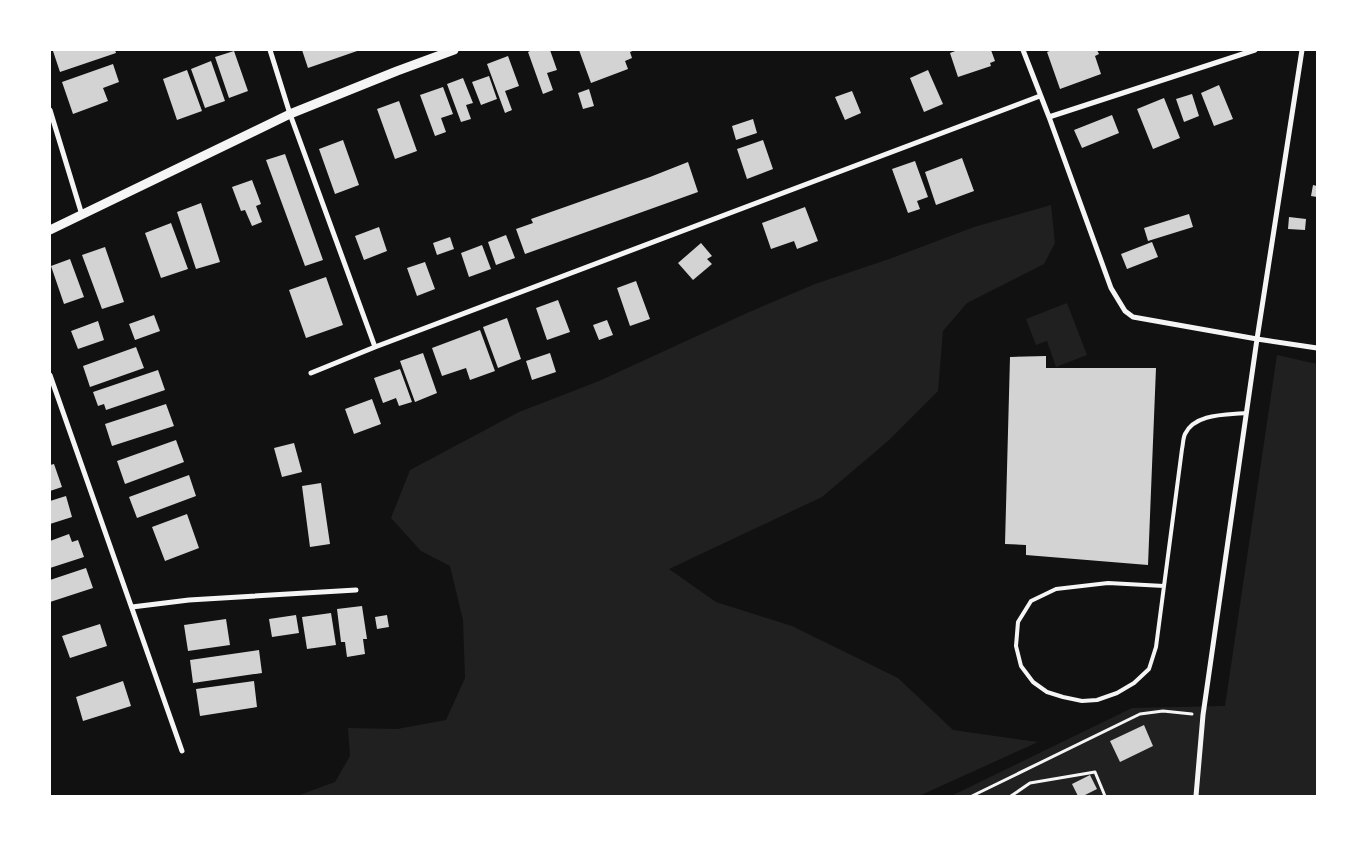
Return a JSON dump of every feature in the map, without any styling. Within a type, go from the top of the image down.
[{"type":"street","points":[[270,50],[290,114],[375,347]]},
{"type":"street","points":[[50,230],[290,114],[396,71],[454,50]]},
{"type":"street","points":[[1023,50],[1111,288],[1125,311],[1133,317],[1317,348]]},
{"type":"street","points":[[1049,117],[1254,50]]},
{"type":"street","points":[[1196,796],[1203,715],[1257,339],[1302,50]]},
{"type":"street","points":[[311,373],[375,347],[1040,96]]},
{"type":"street","points":[[50,110],[82,215]]},
{"type":"street","points":[[50,375],[182,751]]},
{"type":"street","points":[[132,607],[189,600],[356,590]]},
{"type":"lane","points":[[1164,586],[1108,583],[1082,585],[1056,589],[1032,601],[1018,622],[1016,646],[1021,666],[1033,682],[1047,692],[1082,701],[1097,700],[1117,693],[1134,683],[1149,669],[1156,647],[1182,450],[1186,433],[1195,423],[1208,417],[1246,413]]},
{"type":"path","points":[[972,796],[1140,714],[1162,711],[1203,715]]},
{"type":"path","points":[[1011,796],[1030,783],[1095,772],[1105,796]]},
{"type":"shaded area","points":[[1051,205],[1055,243],[1044,264],[967,303],[943,331],[938,391],[888,441],[822,497],[669,569],[716,602],[792,626],[898,678],[953,730],[1038,742],[919,796],[297,796],[335,782],[350,756],[348,728],[397,729],[446,720],[465,678],[463,620],[450,566],[421,551],[391,518],[410,470],[519,412],[599,381],[815,284],[892,258],[974,227]]},
{"type":"shaded area","points":[[1067,303],[1087,355],[1056,367],[1047,341],[1036,345],[1026,319]]},
{"type":"shaded area","points":[[1277,355],[1317,364],[1317,796],[951,796],[1132,708],[1225,706]]},
{"type":"building","points":[[115,50],[116,53],[60,72],[53,51]]},
{"type":"building","points":[[302,50],[360,50],[308,68]]},
{"type":"building","points":[[532,50],[550,50],[557,70],[547,73],[553,90],[543,94],[528,52]]},
{"type":"building","points":[[579,50],[635,50],[630,52],[632,58],[625,61],[628,69],[591,83]]},
{"type":"building","points":[[958,50],[991,50],[995,61],[990,63],[991,66],[958,77],[950,53]]},
{"type":"building","points":[[1052,50],[1097,50],[1099,54],[1095,56],[1101,74],[1060,89],[1047,52]]},
{"type":"building","points":[[234,51],[248,91],[229,98],[215,57]]},
{"type":"building","points":[[508,56],[519,86],[505,91],[512,110],[505,113],[487,64]]},
{"type":"building","points":[[211,61],[225,101],[205,108],[191,69]]},
{"type":"building","points":[[113,64],[119,82],[103,88],[108,101],[73,114],[62,82]]},
{"type":"building","points":[[187,70],[202,111],[177,120],[163,79]]},
{"type":"building","points":[[928,70],[943,104],[924,112],[910,78]]},
{"type":"building","points":[[489,76],[497,99],[481,105],[472,82]]},
{"type":"building","points":[[463,78],[473,103],[466,105],[471,119],[461,122],[447,84]]},
{"type":"building","points":[[1219,85],[1233,119],[1214,126],[1201,93]]},
{"type":"building","points":[[443,87],[453,114],[441,118],[446,132],[435,136],[420,95]]},
{"type":"building","points":[[589,89],[594,106],[583,109],[578,93]]},
{"type":"building","points":[[852,91],[861,113],[845,120],[835,97]]},
{"type":"building","points":[[1192,94],[1199,116],[1184,122],[1176,99]]},
{"type":"building","points":[[1164,98],[1180,138],[1153,149],[1137,109]]},
{"type":"building","points":[[399,101],[417,151],[395,159],[377,109]]},
{"type":"building","points":[[1112,115],[1119,133],[1082,148],[1074,130]]},
{"type":"building","points":[[753,119],[757,133],[736,140],[732,126]]},
{"type":"building","points":[[343,140],[359,185],[335,194],[319,149]]},
{"type":"building","points":[[763,140],[773,169],[747,179],[737,149]]},
{"type":"building","points":[[285,154],[323,260],[305,266],[266,160]]},
{"type":"building","points":[[962,158],[974,191],[936,205],[925,172]]},
{"type":"building","points":[[915,161],[928,197],[917,201],[920,209],[908,213],[892,169]]},
{"type":"building","points":[[688,162],[698,192],[525,254],[516,229],[533,223],[531,219]]},
{"type":"building","points":[[252,180],[261,204],[256,206],[262,222],[252,226],[245,210],[241,211],[232,187]]},
{"type":"building","points":[[1313,185],[1317,186],[1317,197],[1311,196]]},
{"type":"building","points":[[201,203],[220,262],[196,269],[177,212]]},
{"type":"building","points":[[805,207],[818,241],[797,249],[794,241],[771,249],[762,223]]},
{"type":"building","points":[[1189,214],[1193,227],[1148,241],[1144,228]]},
{"type":"building","points":[[1289,217],[1306,219],[1305,230],[1288,229]]},
{"type":"building","points":[[171,223],[188,269],[161,278],[145,233]]},
{"type":"building","points":[[379,227],[387,251],[364,260],[355,236]]},
{"type":"building","points":[[506,235],[515,258],[496,265],[488,242]]},
{"type":"building","points":[[450,237],[454,249],[437,255],[433,243]]},
{"type":"building","points":[[1152,242],[1158,257],[1127,269],[1121,254]]},
{"type":"building","points":[[701,243],[712,256],[707,259],[712,264],[693,280],[678,263]]},
{"type":"building","points":[[482,245],[491,269],[469,277],[461,253]]},
{"type":"building","points":[[105,247],[124,302],[102,309],[82,255]]},
{"type":"building","points":[[70,259],[84,297],[64,304],[51,266]]},
{"type":"building","points":[[425,262],[435,289],[417,296],[407,268]]},
{"type":"building","points":[[326,277],[343,325],[306,338],[289,290]]},
{"type":"building","points":[[636,281],[650,319],[630,326],[617,288]]},
{"type":"building","points":[[558,300],[570,332],[547,340],[536,308]]},
{"type":"building","points":[[154,315],[160,331],[135,340],[129,324]]},
{"type":"building","points":[[507,318],[521,359],[498,368],[483,327]]},
{"type":"building","points":[[607,320],[613,335],[599,340],[593,325]]},
{"type":"building","points":[[98,321],[104,340],[78,349],[71,331]]},
{"type":"building","points":[[480,330],[495,371],[470,380],[466,368],[442,376],[432,348]]},
{"type":"building","points":[[136,347],[144,368],[90,387],[83,366]]},
{"type":"building","points":[[423,353],[437,393],[415,402],[400,361]]},
{"type":"building","points":[[550,353],[556,372],[532,380],[526,361]]},
{"type":"building","points":[[1046,356],[1046,368],[1156,368],[1148,565],[1026,555],[1026,545],[1005,544],[1010,357]]},
{"type":"building","points":[[400,369],[412,402],[399,406],[396,398],[383,403],[374,378]]},
{"type":"building","points":[[158,370],[165,390],[106,410],[104,404],[98,406],[93,392]]},
{"type":"building","points":[[372,399],[381,424],[354,434],[345,409]]},
{"type":"building","points":[[166,404],[174,426],[112,446],[105,424]]},
{"type":"building","points":[[176,440],[184,462],[125,484],[117,461]]},
{"type":"building","points":[[294,443],[302,472],[282,477],[274,448]]},
{"type":"building","points":[[54,464],[62,487],[50,491],[50,465]]},
{"type":"building","points":[[189,475],[196,496],[137,518],[129,497]]},
{"type":"building","points":[[321,483],[330,544],[310,547],[302,486]]},
{"type":"building","points":[[66,496],[72,517],[50,524],[50,501]]},
{"type":"building","points":[[187,514],[199,548],[165,561],[152,527]]},
{"type":"building","points":[[69,534],[72,542],[78,540],[84,557],[50,568],[50,541]]},
{"type":"building","points":[[86,568],[93,588],[50,602],[50,580]]},
{"type":"building","points":[[362,606],[367,639],[363,639],[365,654],[347,657],[345,642],[341,642],[337,609]]},
{"type":"building","points":[[331,613],[336,645],[307,649],[302,617]]},
{"type":"building","points":[[296,615],[299,633],[272,637],[269,619]]},
{"type":"building","points":[[387,615],[389,627],[377,629],[375,617]]},
{"type":"building","points":[[226,619],[230,645],[188,651],[184,625]]},
{"type":"building","points":[[100,624],[107,646],[70,658],[62,636]]},
{"type":"building","points":[[259,650],[262,673],[193,683],[190,660]]},
{"type":"building","points":[[123,681],[131,706],[83,721],[76,697]]},
{"type":"building","points":[[254,681],[257,707],[200,716],[196,689]]},
{"type":"building","points":[[1144,725],[1153,746],[1120,762],[1110,741]]},
{"type":"building","points":[[1090,775],[1097,789],[1083,796],[1078,796],[1072,784]]}]
